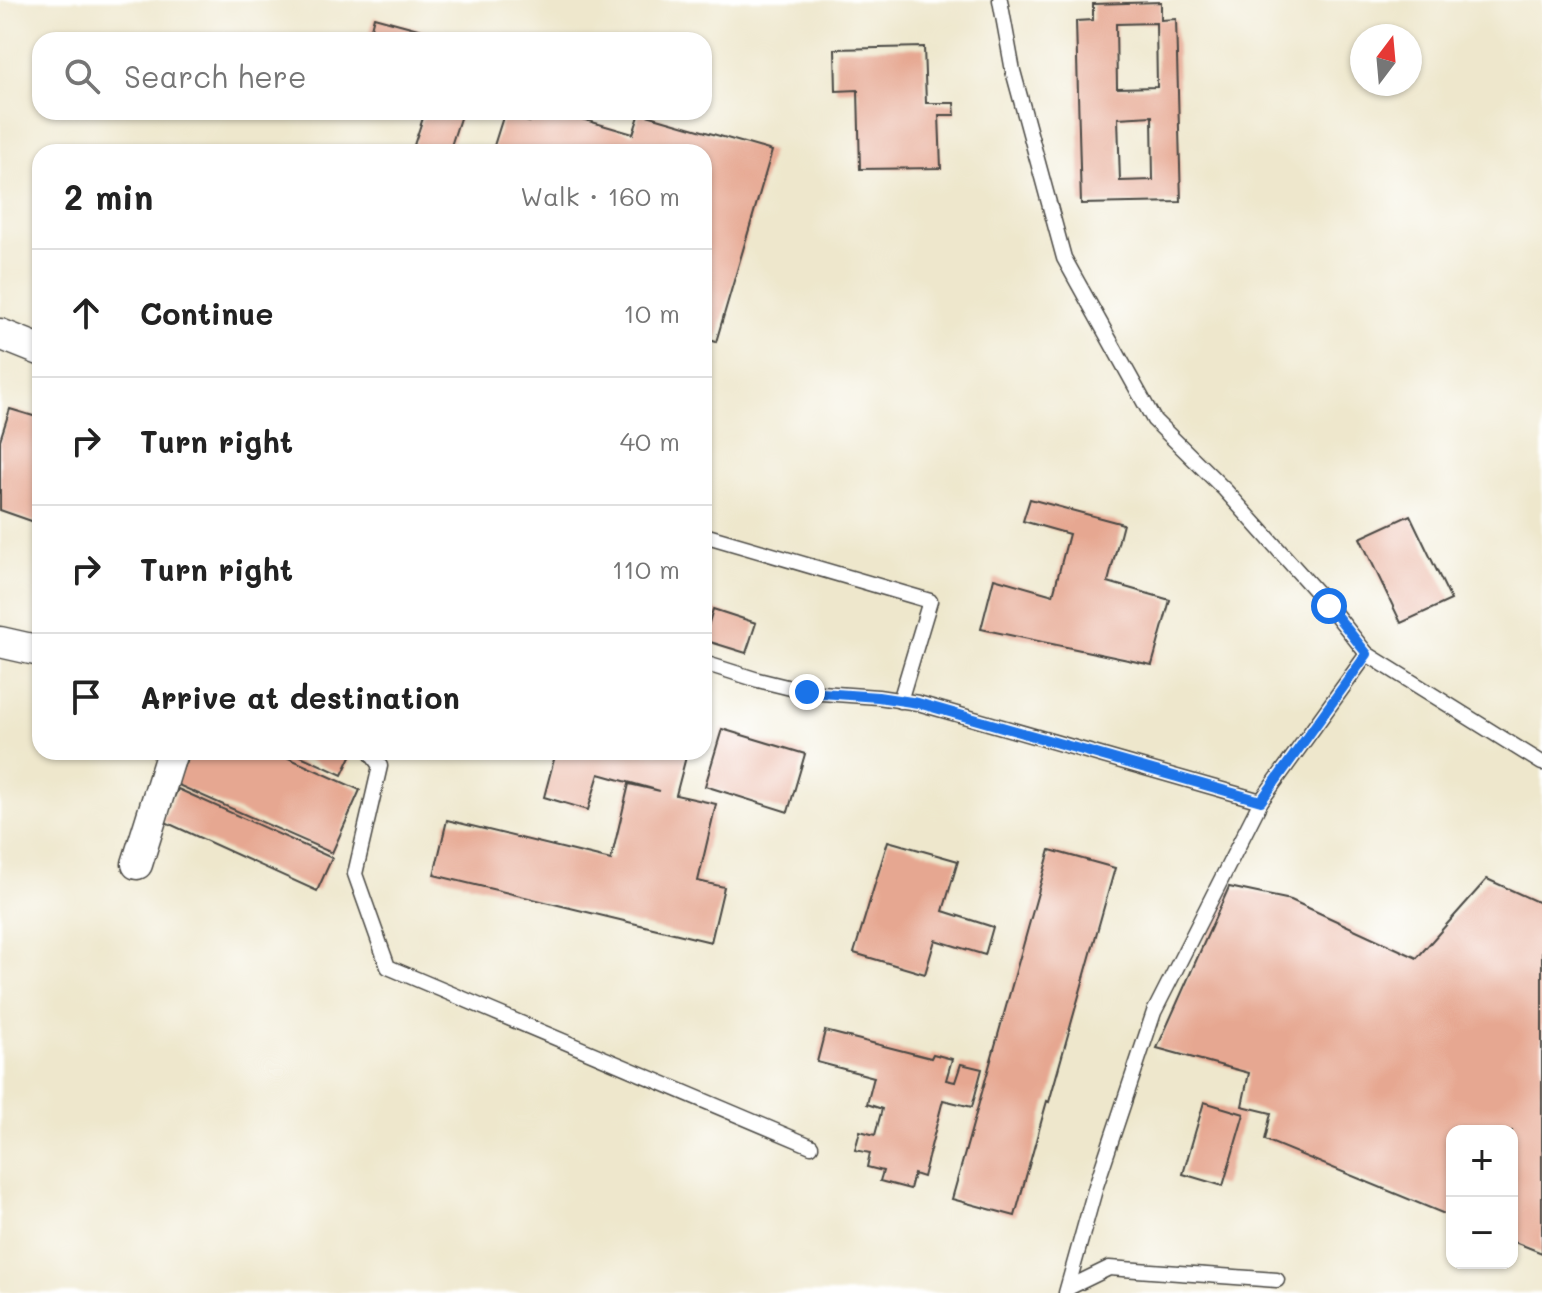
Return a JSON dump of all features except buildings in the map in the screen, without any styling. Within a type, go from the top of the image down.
[{"type":"street","points":[[0,334],[32,347]]},
{"type":"street","points":[[0,642],[32,649]]},
{"type":"street","points":[[137,864],[170,760]]},
{"type":"lane","points":[[1000,0],[1013,71],[1064,258],[1154,420],[1235,501],[1329,606],[1367,654],[1542,763]]},
{"type":"lane","points":[[712,537],[930,601],[900,701]]},
{"type":"lane","points":[[1067,1291],[1096,1186],[1154,1012],[1261,801],[1367,654]]},
{"type":"lane","points":[[712,666],[807,692],[918,703],[1261,801]]},
{"type":"lane","points":[[376,760],[380,766],[355,874],[388,967],[811,1146]]},
{"type":"lane","points":[[1067,1291],[1109,1268],[1277,1280]]},
{"type":"route","points":[[807,692],[918,703],[1261,801],[1367,654],[1329,606]]}]
